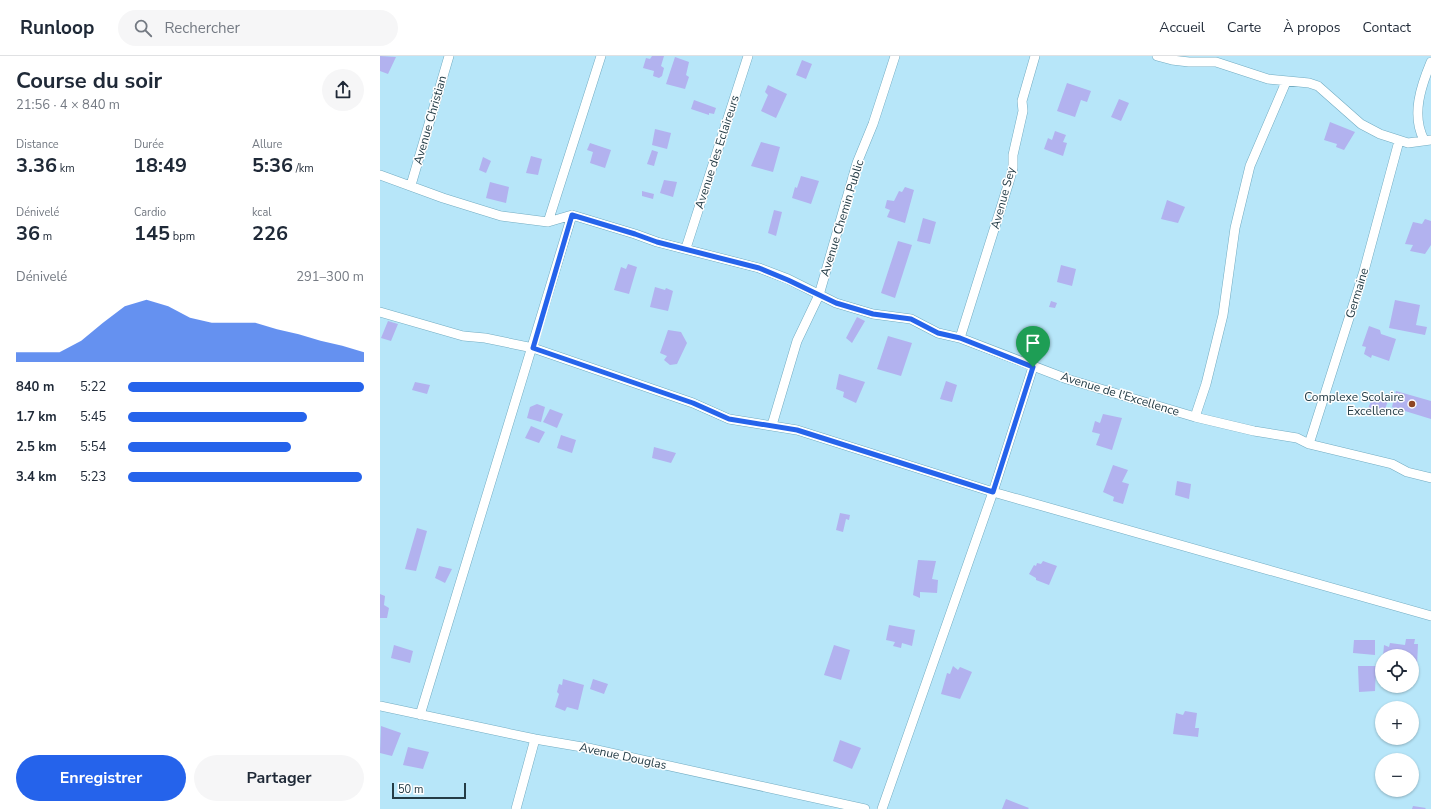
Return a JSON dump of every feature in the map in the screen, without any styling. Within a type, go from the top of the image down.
[{"type":"street","name":"Avenue Christian","points":[[411,185],[449,56]]},
{"type":"street","points":[[548,222],[601,56]]},
{"type":"street","name":"Avenue des Eclaireurs","points":[[686,248],[748,56]]},
{"type":"street","name":"Avenue Chemin Public","points":[[772,425],[797,341],[819,295],[857,163],[873,124],[895,56]]},
{"type":"street","name":"Avenue Sey","points":[[960,338],[1013,168],[1013,155],[1023,111],[1022,101],[1035,56]]},
{"type":"street","points":[[1157,56],[1172,60],[1190,59],[1216,62],[1253,75],[1286,82],[1301,81],[1318,86],[1361,124],[1380,134],[1399,141],[1417,143],[1428,140],[1418,123],[1418,108],[1422,85],[1431,62]]},
{"type":"street","points":[[1195,417],[1206,384],[1223,315],[1235,228],[1250,166],[1286,82]]},
{"type":"street","name":"Germaine","points":[[1309,444],[1364,271],[1399,141]]},
{"type":"street","points":[[380,175],[411,185],[443,198],[500,216],[548,222],[572,215]]},
{"type":"street","points":[[420,715],[533,348],[572,215]]},
{"type":"street","name":"Avenue de l'Excellence","points":[[572,215],[657,242],[686,248],[759,268],[836,303],[873,314],[911,319],[938,333],[960,338],[1067,379],[1195,417],[1254,431],[1297,438],[1309,444],[1392,464],[1407,472],[1431,478]]},
{"type":"street","points":[[380,312],[463,336],[485,338],[533,348],[693,403],[729,419],[772,425],[817,435],[993,492],[1431,616]]},
{"type":"street","points":[[882,809],[993,492],[1033,367]]},
{"type":"street","name":"Avenue Douglas","points":[[380,706],[535,739],[588,748],[865,809]]},
{"type":"street","points":[[516,809],[535,739]]},
{"type":"building","points":[[380,56],[396,57],[388,74],[380,71]]},
{"type":"building","points":[[652,56],[664,56],[661,66],[664,68],[662,76],[659,78],[653,76],[654,71],[643,68],[646,58],[650,59]]},
{"type":"building","points":[[675,57],[689,62],[686,75],[689,77],[685,89],[666,84]]},
{"type":"building","points":[[802,60],[812,64],[806,79],[796,75]]},
{"type":"building","points":[[1067,83],[1091,91],[1087,102],[1081,100],[1075,117],[1057,111]]},
{"type":"building","points":[[768,85],[787,94],[776,118],[761,111],[768,95],[765,92]]},
{"type":"building","points":[[1119,99],[1129,103],[1121,121],[1111,117]]},
{"type":"building","points":[[694,100],[716,108],[714,114],[709,113],[709,115],[691,109]]},
{"type":"building","points":[[1330,122],[1355,132],[1344,150],[1336,147],[1337,144],[1324,140]]},
{"type":"building","points":[[655,129],[671,133],[667,149],[652,145]]},
{"type":"building","points":[[1055,131],[1066,135],[1063,142],[1067,143],[1063,156],[1044,149],[1048,138],[1052,140]]},
{"type":"building","points":[[761,142],[780,147],[773,172],[751,166]]},
{"type":"building","points":[[590,143],[611,150],[605,168],[590,163],[593,152],[587,150]]},
{"type":"building","points":[[652,150],[658,152],[654,166],[647,164]]},
{"type":"building","points":[[531,156],[542,159],[538,175],[526,173]]},
{"type":"building","points":[[483,157],[491,161],[486,173],[479,170]]},
{"type":"building","points":[[801,176],[819,181],[811,204],[792,198],[795,187],[797,188]]},
{"type":"building","points":[[664,180],[677,182],[673,197],[660,193]]},
{"type":"building","points":[[490,182],[509,187],[506,203],[486,198]]},
{"type":"building","points":[[905,187],[914,190],[905,223],[887,217],[890,210],[885,208],[887,200],[894,201],[899,191],[902,192]]},
{"type":"building","points":[[642,191],[654,194],[653,199],[642,196]]},
{"type":"building","points":[[1167,200],[1185,207],[1178,223],[1161,219]]},
{"type":"building","points":[[774,210],[782,212],[776,236],[768,233]]},
{"type":"building","points":[[923,218],[936,222],[930,244],[917,241]]},
{"type":"building","points":[[1425,219],[1431,221],[1431,245],[1425,254],[1410,251],[1413,245],[1405,244],[1413,222],[1422,224]]},
{"type":"building","points":[[898,241],[912,245],[895,298],[881,293]]},
{"type":"building","points":[[628,264],[637,267],[629,294],[614,290],[621,267],[626,269]]},
{"type":"building","points":[[1061,265],[1076,269],[1072,286],[1057,282]]},
{"type":"building","points":[[655,287],[665,290],[666,288],[673,291],[668,311],[650,307]]},
{"type":"building","points":[[1395,300],[1420,305],[1416,325],[1427,327],[1425,335],[1389,328]]},
{"type":"building","points":[[1051,301],[1057,303],[1055,308],[1049,307]]},
{"type":"building","points":[[857,317],[865,321],[852,343],[846,338]]},
{"type":"building","points":[[388,321],[398,324],[391,341],[381,338]]},
{"type":"building","points":[[1369,326],[1380,330],[1381,334],[1396,339],[1389,361],[1372,355],[1371,358],[1364,354],[1366,347],[1362,346]]},
{"type":"building","points":[[668,330],[681,332],[687,343],[677,364],[670,365],[664,360],[667,356],[660,353]]},
{"type":"building","points":[[888,336],[912,343],[901,376],[877,369]]},
{"type":"building","points":[[839,374],[865,382],[856,403],[843,397],[844,392],[836,389]]},
{"type":"building","points":[[946,381],[957,385],[952,402],[940,399]]},
{"type":"building","points":[[415,382],[430,385],[427,394],[412,390]]},
{"type":"building","name":"Complexe Scolaire Excellence","points":[[1396,391],[1431,401],[1431,419],[1392,407]]},
{"type":"building","points":[[1374,394],[1389,398],[1384,412],[1375,410],[1375,414],[1367,411]]},
{"type":"building","points":[[537,404],[545,407],[541,422],[527,418],[530,407]]},
{"type":"building","points":[[550,409],[563,414],[557,428],[543,422]]},
{"type":"building","points":[[1103,414],[1122,418],[1112,450],[1096,445],[1100,434],[1092,432],[1095,421],[1100,423]]},
{"type":"building","points":[[531,426],[545,432],[539,443],[525,438]]},
{"type":"building","points":[[561,435],[576,440],[572,453],[557,448]]},
{"type":"building","points":[[654,447],[676,453],[671,463],[652,458]]},
{"type":"building","points":[[1113,465],[1128,470],[1122,482],[1129,484],[1123,504],[1113,501],[1114,497],[1103,492]]},
{"type":"building","points":[[1177,481],[1191,484],[1189,499],[1175,495]]},
{"type":"building","points":[[840,513],[850,515],[849,520],[846,519],[843,532],[836,530]]},
{"type":"building","points":[[417,528],[427,531],[416,571],[405,569]]},
{"type":"building","points":[[918,560],[936,561],[932,579],[938,580],[937,593],[920,592],[920,598],[913,595]]},
{"type":"building","points":[[1043,561],[1057,566],[1049,585],[1036,580],[1036,578],[1029,574],[1034,565],[1036,566],[1037,563],[1041,564]]},
{"type":"building","points":[[439,566],[452,569],[445,583],[435,578]]},
{"type":"building","points":[[380,594],[385,596],[384,605],[389,608],[387,618],[380,618]]},
{"type":"building","points":[[889,625],[915,630],[912,646],[902,643],[901,648],[893,646],[895,642],[886,640]]},
{"type":"building","points":[[1406,639],[1415,639],[1414,644],[1418,644],[1418,649],[1384,649],[1384,645],[1389,647],[1390,643],[1405,645]]},
{"type":"building","points":[[1354,640],[1375,640],[1375,655],[1353,653]]},
{"type":"building","points":[[394,645],[413,651],[410,663],[391,658]]},
{"type":"building","points":[[834,645],[850,650],[841,680],[824,675]]},
{"type":"building","points":[[953,666],[958,670],[960,667],[972,672],[960,699],[941,694],[947,673],[950,674]]},
{"type":"building","points":[[1358,666],[1375,666],[1375,691],[1359,692]]},
{"type":"building","points":[[563,679],[584,685],[578,710],[567,707],[565,711],[555,707],[559,694],[557,692],[559,684],[562,685]]},
{"type":"building","points":[[593,679],[608,684],[604,694],[590,689]]},
{"type":"building","points":[[1185,711],[1197,713],[1195,728],[1199,728],[1198,737],[1173,734],[1176,713],[1183,715]]},
{"type":"building","points":[[381,726],[401,733],[392,756],[380,753]]},
{"type":"building","points":[[840,740],[861,748],[852,769],[833,761]]},
{"type":"building","points":[[408,747],[429,752],[423,769],[403,765]]},
{"type":"building","points":[[1006,799],[1029,808],[1002,809]]},
{"type":"building","points":[[1413,806],[1426,808],[1412,809]]},
{"type":"place","name":"Complexe Scolaire Excellence","points":[[1412,404]]},
{"type":"route","points":[[572,215],[657,242],[686,248],[732,262],[759,268],[836,303],[873,314],[911,319],[938,333],[953,338],[960,338],[1033,367],[993,492],[797,430],[729,419],[693,403],[533,348],[572,215]]}]
